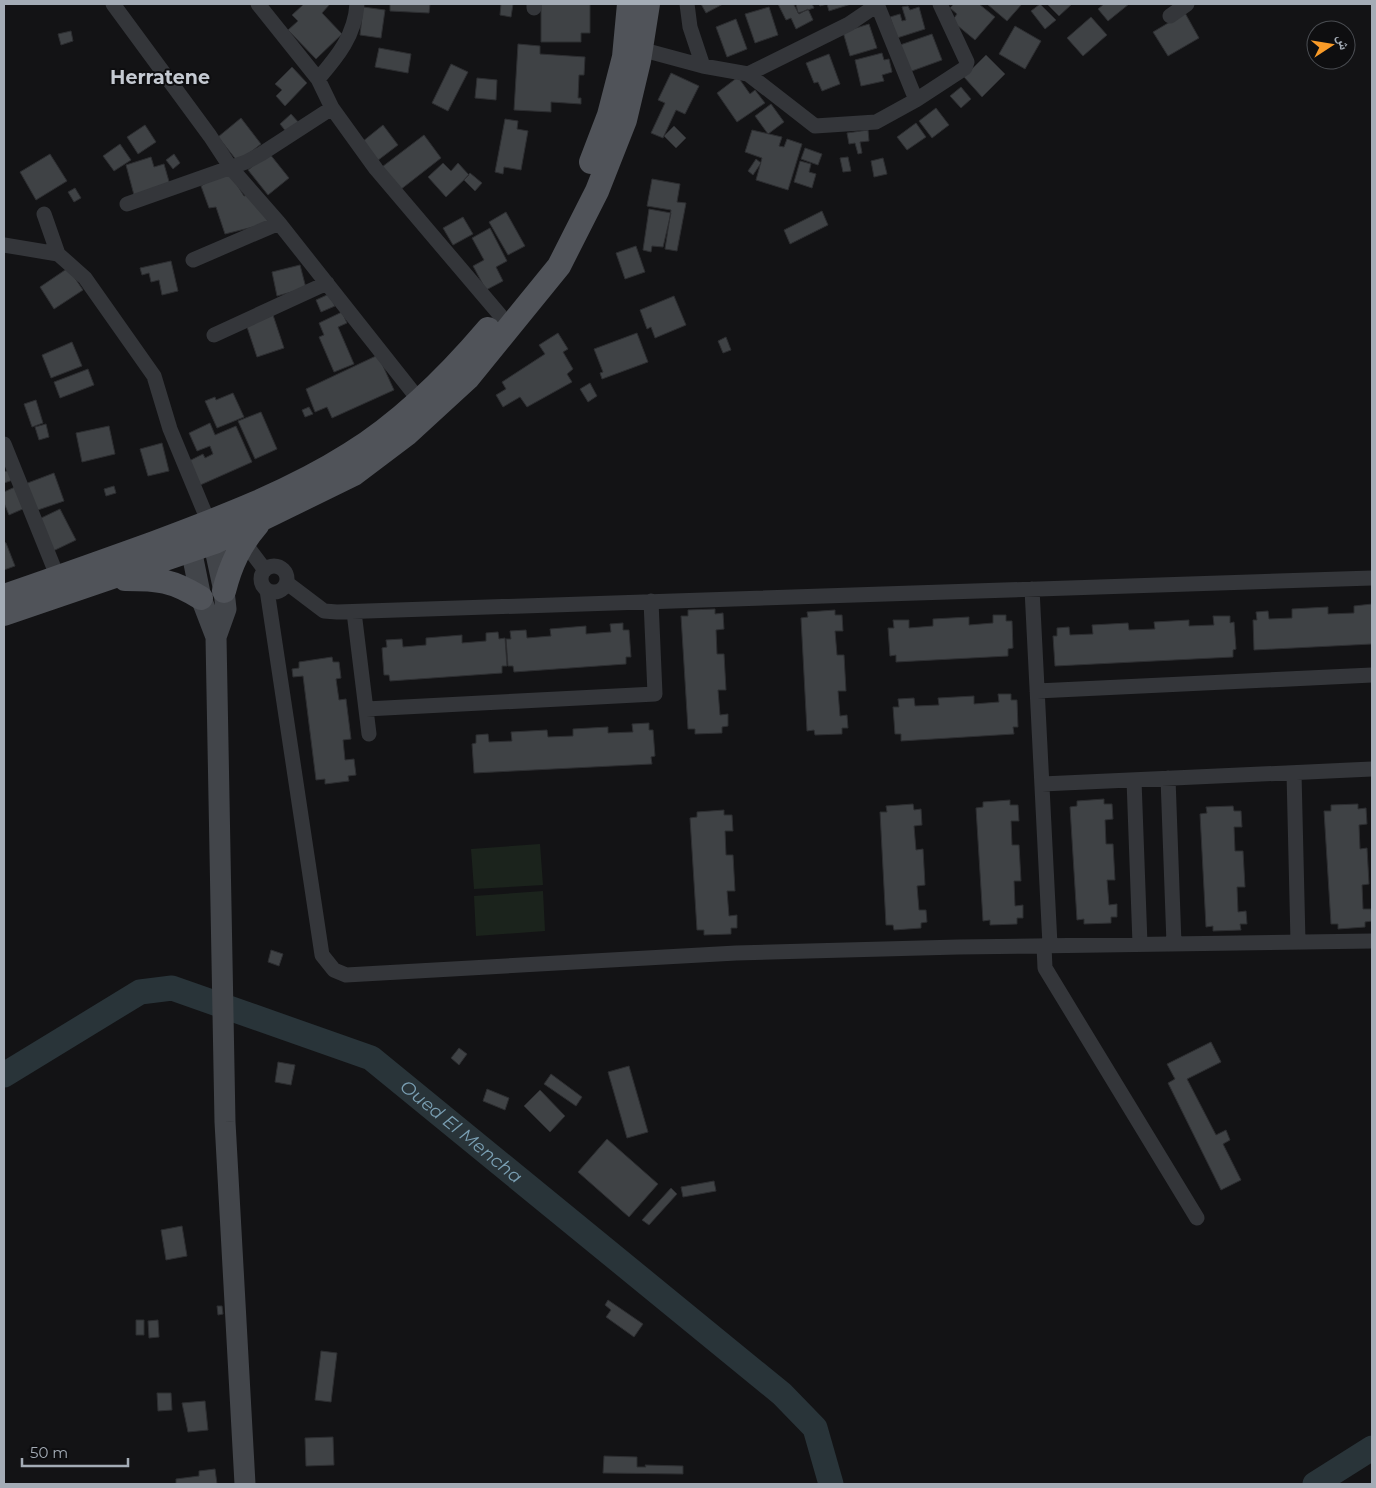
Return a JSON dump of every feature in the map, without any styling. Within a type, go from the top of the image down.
[{"type":"main road","points":[[4,614],[108,579],[201,536],[351,454],[395,421],[456,366],[500,315],[546,256],[582,186],[611,107],[624,57],[629,4]]},
{"type":"main road","points":[[4,596],[201,536],[260,521],[354,474],[407,434],[468,378],[559,266],[596,192],[625,120],[648,4]]},
{"type":"main road","points":[[224,591],[231,565],[243,541],[260,521]]},
{"type":"main road","points":[[201,536],[224,591],[226,609],[216,637]]},
{"type":"main road","points":[[201,536],[201,598],[216,637],[225,1122],[245,1484]]},
{"type":"main road","points":[[108,579],[156,579],[180,586],[201,598]]},
{"type":"street","points":[[113,4],[210,136],[231,168],[279,223],[419,400]]},
{"type":"street","points":[[258,4],[318,79],[332,108],[376,169],[500,315]]},
{"type":"street","points":[[318,79],[338,57],[351,36],[357,4]]},
{"type":"street","points":[[687,4],[690,26],[703,66]]},
{"type":"street","points":[[748,74],[849,24],[877,4],[916,100]]},
{"type":"street","points":[[640,49],[703,66],[748,74],[815,126],[876,122],[961,72],[967,62],[940,4]]},
{"type":"street","points":[[1170,16],[1187,4]]},
{"type":"street","points":[[126,204],[231,168],[262,154],[332,108]]},
{"type":"street","points":[[44,214],[58,254],[85,278],[154,376],[201,536]]},
{"type":"street","points":[[193,260],[279,223]]},
{"type":"street","points":[[4,244],[58,254]]},
{"type":"street","points":[[214,335],[327,283]]},
{"type":"street","points":[[4,444],[58,578]]},
{"type":"street","points":[[243,541],[265,570]]},
{"type":"street","points":[[1372,578],[354,612],[324,611],[287,583],[286,575],[281,568],[272,566],[265,570],[262,583],[267,590],[322,955],[334,970],[346,975],[736,953],[1047,945],[1372,941]]},
{"type":"street","points":[[267,590],[279,592],[287,583]]},
{"type":"street","points":[[1032,589],[1042,784],[1047,945],[1045,968],[1197,1218]]},
{"type":"street","points":[[366,709],[655,694],[651,601]]},
{"type":"street","points":[[354,612],[369,734]]},
{"type":"street","points":[[1037,691],[1372,675]]},
{"type":"street","points":[[1042,784],[1372,769]]},
{"type":"street","points":[[1294,772],[1298,942]]},
{"type":"street","points":[[1168,778],[1174,944]]},
{"type":"street","points":[[1134,780],[1140,944]]},
{"type":"shaded area","points":[[540,844],[543,885],[474,889],[471,849]]},
{"type":"shaded area","points":[[543,891],[545,931],[476,936],[474,896]]},
{"type":"building","points":[[304,4],[330,4],[322,13],[342,34],[316,59],[288,30],[298,21],[292,15]]},
{"type":"building","points":[[390,4],[430,4],[429,13],[390,11]]},
{"type":"building","points":[[501,4],[513,4],[511,17],[500,15]]},
{"type":"building","points":[[541,4],[590,4],[590,33],[581,33],[581,42],[541,42]]},
{"type":"building","points":[[701,4],[723,4],[706,13]]},
{"type":"building","points":[[778,4],[796,4],[794,5],[799,14],[808,9],[813,20],[796,29],[791,18],[786,20]]},
{"type":"building","points":[[796,4],[812,4],[814,8],[798,13]]},
{"type":"building","points":[[827,4],[851,4],[829,11]]},
{"type":"building","points":[[954,4],[979,4],[995,17],[975,40],[952,21],[957,14],[950,8]]},
{"type":"building","points":[[987,4],[1022,4],[1007,21]]},
{"type":"building","points":[[1040,4],[1056,20],[1045,29],[1031,11]]},
{"type":"building","points":[[1047,4],[1072,4],[1059,16]]},
{"type":"building","points":[[1104,4],[1129,4],[1108,21],[1098,9]]},
{"type":"building","points":[[908,6],[910,10],[919,7],[925,29],[897,38],[890,17],[900,14],[902,21],[906,20],[902,7]]},
{"type":"building","points":[[363,7],[385,10],[381,38],[360,35]]},
{"type":"building","points":[[769,7],[778,35],[755,43],[745,14]]},
{"type":"building","points":[[1185,13],[1199,38],[1168,56],[1153,32]]},
{"type":"building","points":[[1091,17],[1107,35],[1083,56],[1067,38]]},
{"type":"building","points":[[736,19],[747,49],[727,57],[716,27]]},
{"type":"building","points":[[869,24],[877,48],[850,56],[843,32]]},
{"type":"building","points":[[1015,26],[1041,41],[1025,69],[999,54]]},
{"type":"building","points":[[71,31],[73,41],[61,45],[58,34]]},
{"type":"building","points":[[932,34],[942,60],[909,72],[900,45]]},
{"type":"building","points":[[518,44],[540,46],[540,54],[585,57],[584,75],[579,75],[578,98],[581,98],[581,104],[551,102],[551,112],[514,110]]},
{"type":"building","points":[[379,48],[411,54],[408,73],[375,67]]},
{"type":"building","points":[[882,53],[884,60],[889,59],[892,72],[882,75],[884,81],[861,86],[855,60]]},
{"type":"building","points":[[829,54],[840,84],[822,91],[818,82],[814,83],[806,63]]},
{"type":"building","points":[[986,55],[1005,74],[982,97],[964,77]]},
{"type":"building","points":[[451,64],[468,72],[448,111],[432,103]]},
{"type":"building","points":[[292,67],[307,83],[285,106],[276,96],[282,90],[275,84]]},
{"type":"building","points":[[671,73],[699,86],[685,114],[676,110],[663,138],[651,133],[665,103],[658,100]]},
{"type":"building","points":[[738,77],[750,94],[755,90],[765,103],[737,122],[717,93]]},
{"type":"building","points":[[477,78],[497,80],[496,100],[475,98]]},
{"type":"building","points":[[961,87],[971,99],[961,108],[950,96]]},
{"type":"building","points":[[771,104],[784,122],[768,134],[755,116]]},
{"type":"building","points":[[936,108],[949,125],[932,138],[919,121]]},
{"type":"building","points":[[291,114],[300,124],[288,134],[280,124]]},
{"type":"building","points":[[241,118],[261,144],[238,162],[218,137]]},
{"type":"building","points":[[505,119],[518,121],[517,129],[528,131],[521,170],[504,167],[503,174],[495,172]]},
{"type":"building","points":[[916,123],[926,137],[907,150],[897,137]]},
{"type":"building","points":[[145,125],[156,142],[138,154],[127,137]]},
{"type":"building","points":[[383,125],[398,145],[377,161],[362,142]]},
{"type":"building","points":[[674,126],[686,138],[676,148],[664,136]]},
{"type":"building","points":[[752,130],[782,137],[779,146],[784,147],[787,139],[802,144],[788,190],[756,180],[762,158],[745,152]]},
{"type":"building","points":[[868,130],[869,141],[860,142],[862,153],[858,154],[855,143],[849,144],[847,133]]},
{"type":"building","points":[[424,135],[441,158],[400,190],[382,167]]},
{"type":"building","points":[[120,144],[131,160],[114,171],[103,156]]},
{"type":"building","points":[[805,148],[822,154],[818,165],[801,159]]},
{"type":"building","points":[[269,153],[289,178],[268,195],[248,170]]},
{"type":"building","points":[[50,154],[67,181],[36,200],[20,172]]},
{"type":"building","points":[[174,154],[180,163],[173,169],[166,160]]},
{"type":"building","points":[[151,157],[154,167],[164,164],[170,185],[134,195],[126,165]]},
{"type":"building","points":[[848,157],[851,171],[843,172],[840,158]]},
{"type":"building","points":[[883,158],[887,174],[874,177],[871,161]]},
{"type":"building","points":[[756,159],[761,163],[753,175],[748,171]]},
{"type":"building","points":[[800,161],[811,164],[809,172],[816,174],[812,188],[794,182]]},
{"type":"building","points":[[443,163],[451,171],[458,163],[469,175],[446,197],[428,177]]},
{"type":"building","points":[[470,173],[482,183],[475,191],[464,180]]},
{"type":"building","points":[[231,175],[244,196],[252,194],[268,221],[261,225],[225,234],[216,207],[209,208],[201,186],[212,179]]},
{"type":"building","points":[[652,179],[680,184],[677,202],[686,203],[677,251],[665,249],[671,210],[647,206]]},
{"type":"building","points":[[75,188],[81,198],[74,202],[68,192]]},
{"type":"building","points":[[649,209],[671,213],[663,247],[652,246],[651,252],[643,250]]},
{"type":"building","points":[[822,211],[828,225],[790,244],[784,230]]},
{"type":"building","points":[[506,212],[525,246],[508,255],[489,222]]},
{"type":"building","points":[[463,217],[473,234],[453,245],[443,228]]},
{"type":"building","points":[[490,228],[507,261],[496,267],[503,281],[486,290],[473,266],[484,260],[472,238]]},
{"type":"building","points":[[636,246],[645,272],[625,279],[616,253]]},
{"type":"building","points":[[171,261],[178,291],[162,295],[159,280],[151,282],[149,273],[142,275],[140,268]]},
{"type":"building","points":[[300,265],[306,288],[277,296],[272,272]]},
{"type":"building","points":[[68,268],[83,290],[54,309],[40,287]]},
{"type":"building","points":[[329,294],[335,306],[321,312],[316,300]]},
{"type":"building","points":[[674,296],[686,325],[655,338],[651,327],[647,329],[640,310]]},
{"type":"building","points":[[342,312],[347,323],[338,327],[354,364],[334,372],[319,337],[324,335],[319,323]]},
{"type":"building","points":[[273,315],[284,348],[257,357],[246,324]]},
{"type":"building","points":[[558,333],[568,349],[563,352],[573,369],[567,374],[572,382],[527,407],[520,397],[503,407],[496,395],[506,389],[502,382],[545,354],[539,345]]},
{"type":"building","points":[[637,333],[648,362],[602,379],[600,373],[603,372],[594,349]]},
{"type":"building","points":[[726,337],[731,350],[723,353],[718,341]]},
{"type":"building","points":[[72,342],[82,366],[51,378],[42,355]]},
{"type":"building","points":[[378,355],[394,390],[332,418],[327,407],[315,412],[306,389]]},
{"type":"building","points":[[88,369],[94,385],[60,398],[54,382]]},
{"type":"building","points":[[590,383],[597,396],[588,402],[580,389]]},
{"type":"building","points":[[233,393],[244,417],[217,428],[205,401],[215,397],[216,400]]},
{"type":"building","points":[[36,400],[43,423],[32,427],[24,404]]},
{"type":"building","points":[[309,407],[313,414],[305,417],[302,410]]},
{"type":"building","points":[[261,412],[277,449],[255,459],[238,421]]},
{"type":"building","points":[[210,423],[215,435],[236,426],[252,462],[198,486],[187,462],[203,454],[205,458],[213,454],[210,446],[197,451],[189,433]]},
{"type":"building","points":[[46,424],[49,437],[39,440],[35,427]]},
{"type":"building","points":[[109,426],[115,454],[82,462],[76,433]]},
{"type":"building","points":[[162,443],[169,471],[148,476],[140,449]]},
{"type":"building","points":[[9,470],[13,480],[4,483],[4,472]]},
{"type":"building","points":[[54,473],[64,501],[35,511],[25,484]]},
{"type":"building","points":[[114,486],[116,493],[106,496],[104,489]]},
{"type":"building","points":[[15,487],[25,508],[9,515],[4,503],[4,492]]},
{"type":"building","points":[[60,509],[76,540],[53,551],[37,520]]},
{"type":"building","points":[[4,542],[15,566],[4,570]]},
{"type":"building","points":[[1372,604],[1372,644],[1254,650],[1253,620],[1257,620],[1256,612],[1268,611],[1269,619],[1292,618],[1292,609],[1328,607],[1328,614],[1354,613],[1354,606]]},
{"type":"building","points":[[715,609],[715,614],[723,613],[724,629],[716,630],[717,654],[724,654],[726,690],[718,690],[720,715],[728,714],[728,726],[722,727],[722,733],[695,734],[695,729],[688,729],[681,616],[688,616],[688,610]]},
{"type":"building","points":[[835,610],[835,615],[842,615],[843,631],[835,631],[837,655],[844,655],[846,691],[838,691],[840,716],[847,715],[848,728],[842,728],[842,734],[815,735],[814,730],[807,731],[801,618],[808,617],[807,612]]},
{"type":"building","points":[[993,615],[1006,615],[1006,621],[1012,621],[1013,648],[1008,649],[1008,656],[896,662],[896,655],[890,656],[888,628],[894,628],[893,620],[909,620],[909,628],[933,626],[933,619],[969,617],[969,625],[993,623]]},
{"type":"building","points":[[1213,616],[1230,616],[1230,623],[1234,622],[1236,649],[1233,650],[1233,657],[1055,666],[1053,636],[1057,636],[1057,628],[1069,627],[1070,635],[1093,634],[1092,625],[1128,623],[1129,630],[1155,629],[1154,622],[1189,620],[1189,626],[1214,625]]},
{"type":"building","points":[[623,623],[623,630],[629,630],[631,657],[626,657],[626,664],[514,672],[513,666],[508,666],[506,639],[511,639],[510,631],[526,630],[527,638],[551,636],[550,629],[586,626],[586,634],[611,632],[610,624]]},
{"type":"building","points":[[498,632],[499,639],[505,638],[507,666],[502,666],[502,673],[390,681],[389,675],[384,675],[382,648],[387,647],[386,640],[402,639],[403,647],[426,645],[426,638],[462,635],[462,643],[486,641],[486,633]]},
{"type":"building","points":[[332,657],[333,662],[339,662],[341,678],[336,679],[339,700],[346,699],[351,739],[343,740],[345,760],[354,759],[356,775],[348,776],[349,781],[325,784],[325,779],[316,780],[303,676],[293,677],[292,669],[299,668],[299,662]]},
{"type":"building","points":[[998,694],[1011,694],[1011,700],[1017,700],[1018,727],[1013,727],[1014,734],[901,741],[901,734],[895,734],[893,707],[899,707],[898,699],[914,698],[915,706],[939,705],[938,698],[974,696],[974,704],[999,702]]},
{"type":"building","points":[[649,723],[649,730],[653,730],[655,756],[651,757],[652,764],[474,773],[472,744],[476,743],[476,735],[488,734],[489,742],[512,741],[511,732],[547,730],[548,737],[573,736],[573,729],[608,727],[608,733],[633,732],[632,724]]},
{"type":"building","points":[[1104,799],[1104,804],[1112,804],[1113,819],[1105,820],[1106,844],[1113,844],[1115,880],[1107,880],[1109,905],[1117,904],[1117,917],[1111,917],[1111,923],[1084,924],[1084,919],[1077,920],[1070,807],[1077,806],[1077,801]]},
{"type":"building","points":[[1010,800],[1010,805],[1018,805],[1019,821],[1011,821],[1012,845],[1019,845],[1021,881],[1014,881],[1015,906],[1023,905],[1023,918],[1017,918],[1017,924],[990,925],[990,920],[983,921],[976,808],[983,807],[983,802]]},
{"type":"building","points":[[913,804],[914,810],[921,809],[922,825],[914,826],[916,850],[923,849],[925,885],[917,886],[919,910],[926,910],[927,922],[921,923],[921,928],[894,930],[893,925],[886,925],[880,812],[887,812],[886,806]]},
{"type":"building","points":[[1358,804],[1358,809],[1366,808],[1367,824],[1359,825],[1360,849],[1367,848],[1369,884],[1362,885],[1363,909],[1371,909],[1372,921],[1365,922],[1365,927],[1338,929],[1338,924],[1331,924],[1324,811],[1331,811],[1331,805]]},
{"type":"building","points":[[1233,806],[1234,811],[1241,811],[1242,827],[1234,827],[1235,851],[1243,851],[1245,887],[1237,887],[1238,912],[1246,911],[1247,924],[1240,924],[1241,930],[1213,931],[1213,926],[1206,927],[1200,814],[1207,813],[1206,807]]},
{"type":"building","points":[[724,810],[724,815],[732,815],[733,831],[725,831],[726,855],[733,855],[735,891],[727,891],[729,916],[737,915],[737,928],[731,928],[731,934],[704,935],[704,930],[697,930],[690,818],[697,817],[697,812]]},
{"type":"building","points":[[271,950],[283,954],[279,966],[268,962]]},
{"type":"building","points":[[1211,1042],[1221,1062],[1187,1079],[1216,1135],[1226,1130],[1230,1140],[1223,1144],[1241,1180],[1221,1190],[1168,1083],[1175,1079],[1167,1064]]},
{"type":"building","points":[[459,1048],[467,1054],[459,1065],[451,1058]]},
{"type":"building","points":[[278,1062],[295,1065],[291,1085],[275,1082]]},
{"type":"building","points":[[629,1066],[648,1132],[627,1138],[608,1072]]},
{"type":"building","points":[[551,1074],[582,1097],[576,1106],[544,1084]]},
{"type":"building","points":[[487,1089],[509,1098],[505,1110],[483,1101]]},
{"type":"building","points":[[540,1090],[565,1116],[550,1132],[524,1106]]},
{"type":"building","points":[[607,1139],[658,1184],[629,1217],[578,1172]]},
{"type":"building","points":[[714,1181],[716,1191],[683,1197],[681,1187]]},
{"type":"building","points":[[671,1188],[677,1194],[649,1225],[642,1220]]},
{"type":"building","points":[[182,1226],[187,1256],[166,1260],[161,1230]]},
{"type":"building","points":[[608,1300],[643,1324],[634,1337],[606,1317],[611,1310],[605,1305]]},
{"type":"building","points":[[217,1306],[222,1306],[223,1314],[218,1315]]},
{"type":"building","points":[[136,1320],[144,1320],[144,1335],[136,1335]]},
{"type":"building","points":[[158,1320],[159,1337],[149,1338],[148,1321]]},
{"type":"building","points":[[321,1351],[337,1353],[331,1402],[315,1400]]},
{"type":"building","points":[[157,1393],[171,1393],[172,1410],[158,1411]]},
{"type":"building","points":[[205,1401],[208,1430],[188,1432],[182,1403]]},
{"type":"building","points":[[333,1437],[334,1465],[306,1466],[305,1438]]},
{"type":"building","points":[[604,1456],[637,1457],[637,1467],[646,1467],[645,1465],[683,1466],[683,1474],[603,1473]]},
{"type":"building","points":[[215,1469],[217,1484],[176,1484],[176,1479],[199,1476],[199,1471]]},
{"type":"waterway","name":"Oued El Mencha","points":[[4,1075],[140,992],[172,988],[371,1058],[782,1394],[815,1428],[831,1484]]},
{"type":"waterway","name":"Oued El Mencha","points":[[1315,1484],[1372,1448]]},
{"type":"district","name":"Herratene","points":[[160,77]]}]
